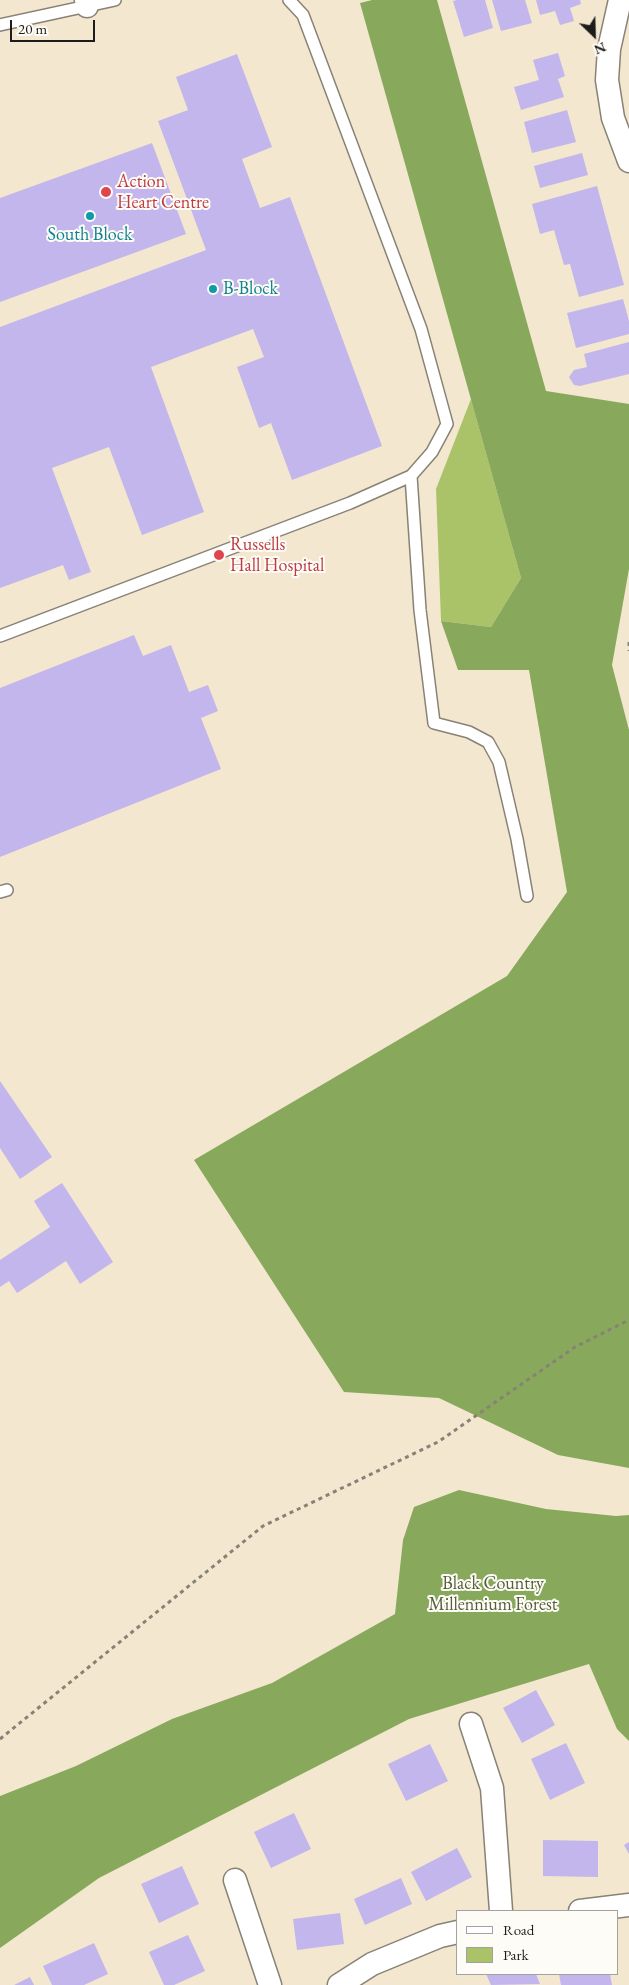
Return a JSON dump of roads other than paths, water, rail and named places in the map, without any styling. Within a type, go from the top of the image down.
[{"type":"street","points":[[620,0],[609,49],[607,80],[613,118],[629,162]]},
{"type":"street","points":[[471,1724],[492,1788],[501,1910]]},
{"type":"street","points":[[235,1880],[270,1985]]},
{"type":"street","points":[[588,1910],[629,1905]]},
{"type":"street","points":[[339,1985],[372,1964],[440,1936],[456,1932]]},
{"type":"lane","points":[[0,25],[87,3],[115,0]]},
{"type":"lane","points":[[0,636],[350,504],[411,476],[432,452],[446,424],[421,329],[303,15],[289,0]]},
{"type":"lane","points":[[411,476],[420,610],[434,723],[469,732],[488,742],[499,762],[518,839],[527,896]]},
{"type":"place","name":"Action Heart Centre","points":[[106,192]]},
{"type":"place","name":"South Block","points":[[90,216]]},
{"type":"place","name":"B-Block","points":[[213,289]]},
{"type":"place","name":"Russells Hall Hospital","points":[[219,555]]},
{"type":"park label","name":"Black Country Millennium Forest","points":[[493,1594]]}]
